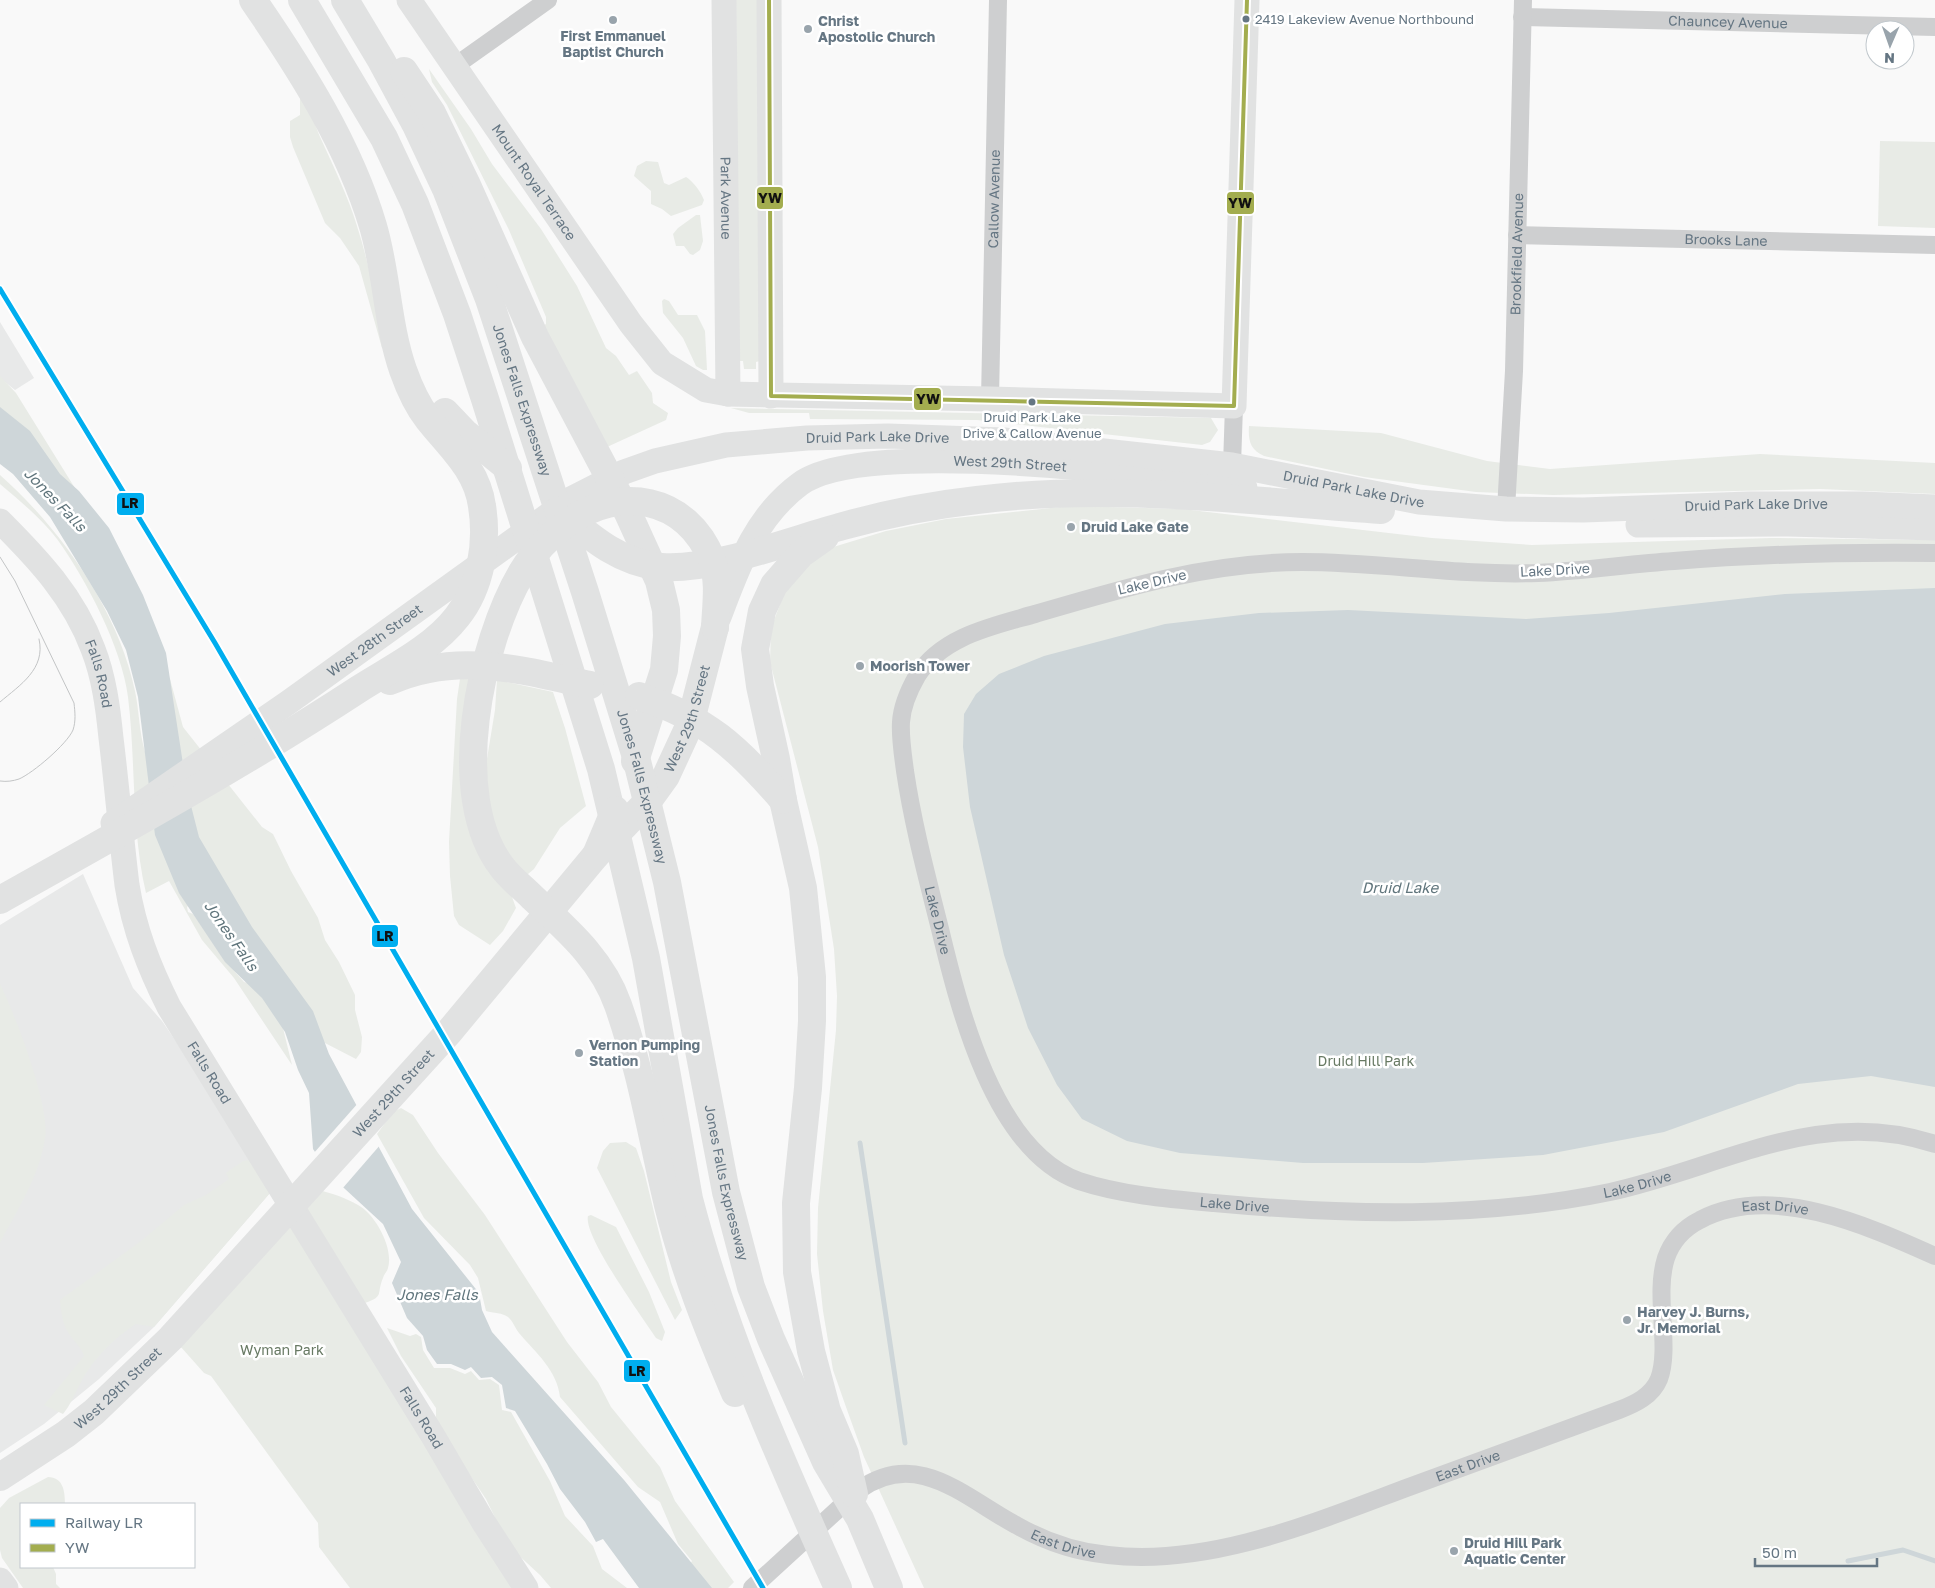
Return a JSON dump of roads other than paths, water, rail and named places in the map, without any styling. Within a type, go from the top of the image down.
[{"type":"main road","points":[[253,0],[294,62],[350,166],[368,210],[379,254],[413,366],[434,401],[464,432],[604,547],[629,561],[661,567],[681,567],[732,557],[851,523],[976,500],[1029,495],[1169,496],[1381,510]]},
{"type":"main road","points":[[302,0],[384,138],[415,204],[457,314],[601,769],[630,886],[689,1199],[712,1280],[760,1408],[838,1588]]},
{"type":"main road","points":[[346,0],[415,85],[432,113],[466,182],[535,337],[645,547],[660,581],[666,610],[668,636],[663,676],[642,743],[596,855]]},
{"type":"main road","name":"Jones Falls Expressway","points":[[346,0],[416,125],[446,190],[488,299],[585,592],[636,757],[667,882],[726,1192],[751,1287],[771,1339],[826,1462],[860,1519],[889,1588]]},
{"type":"main road","name":"Mount Royal Terrace","points":[[409,0],[631,324],[662,363],[706,390],[728,394]]},
{"type":"main road","name":"Park Avenue","points":[[724,0],[728,394]]},
{"type":"main road","points":[[769,0],[771,396]]},
{"type":"main road","points":[[728,394],[1234,406],[1247,0]]},
{"type":"main road","points":[[0,899],[207,783],[321,714],[430,644],[447,630],[469,600],[476,583],[480,564],[484,522],[482,503],[477,488],[459,453],[428,420],[411,390],[399,359],[379,254]]},
{"type":"main road","name":"Druid Park Lake Drive","points":[[773,440],[888,436],[952,437],[1069,447],[1232,465],[1419,502],[1506,509],[1583,510],[1767,504],[1935,507]]},
{"type":"main road","name":"West 28th Street","points":[[0,899],[209,758],[536,522],[571,499],[624,472],[688,452],[726,445],[773,440]]},
{"type":"main road","name":"West 29th Street","points":[[0,1478],[66,1434],[128,1380],[178,1330],[449,1032],[596,855],[648,801],[666,776],[690,724],[715,626],[742,559],[758,528],[775,504],[801,482],[821,472],[846,466],[910,461],[1038,464],[1230,486],[1381,510]]},
{"type":"main road","points":[[482,687],[498,625],[510,595],[524,569],[542,544],[574,518],[602,503],[622,500],[656,504],[672,512],[685,522],[706,548],[713,562],[716,577],[715,626]]},
{"type":"main road","name":"Druid Park Lake Drive","points":[[1381,510],[1455,521],[1550,526],[1788,524],[1935,528]]},
{"type":"main road","name":"Falls Road","points":[[0,521],[35,556],[65,593],[84,627],[100,669],[109,722],[128,886],[141,946],[157,984],[242,1128],[433,1436],[488,1530],[526,1588]]},
{"type":"main road","points":[[536,522],[508,568],[492,611],[483,657],[482,687],[473,760],[473,786],[476,810],[482,831],[502,867],[585,948],[608,982],[621,1012],[634,1058],[668,1204],[695,1296],[745,1416],[766,1451],[794,1490]]},
{"type":"main road","points":[[851,523],[820,539],[784,571],[768,598],[757,629],[755,649],[757,670],[783,800],[803,888],[808,925],[813,998],[808,1088],[796,1203],[797,1272],[811,1351],[827,1411],[845,1454],[860,1519]]},
{"type":"main road","points":[[321,714],[392,680],[429,668],[466,664],[494,665],[635,695],[663,704],[713,730],[737,750],[783,800]]},
{"type":"main road","points":[[0,1580],[6,1588]]},
{"type":"street","points":[[454,66],[548,0]]},
{"type":"street","name":"Callow Avenue","points":[[990,399],[998,0]]},
{"type":"street","name":"Chauncey Avenue","points":[[1523,8],[1935,27]]},
{"type":"street","name":"Brookfield Avenue","points":[[1506,509],[1514,371],[1523,8]]},
{"type":"street","name":"Brooks Lane","points":[[1517,235],[1935,245]]},
{"type":"street","points":[[1232,465],[1234,406]]},
{"type":"street","name":"Lake Drive","points":[[1935,553],[1816,552],[1677,560],[1539,573],[1445,570],[1352,563],[1254,564],[1205,570],[1099,595],[968,635],[936,653],[925,664],[909,690],[901,717],[901,738],[909,794],[951,974],[979,1057],[999,1103],[1021,1138],[1038,1156],[1056,1170],[1076,1180],[1143,1195],[1250,1206],[1364,1212],[1442,1212],[1557,1201],[1610,1192],[1673,1176],[1755,1148],[1822,1133],[1852,1130],[1881,1132],[1906,1135],[1935,1144]]},
{"type":"street","name":"East Drive","points":[[752,1588],[870,1482],[880,1477],[901,1473],[928,1477],[963,1493],[1015,1525],[1039,1537],[1082,1551],[1105,1555],[1152,1558],[1197,1553],[1324,1518],[1600,1417],[1642,1400],[1650,1393],[1660,1378],[1662,1347],[1661,1290],[1666,1257],[1674,1241],[1683,1231],[1710,1214],[1748,1205],[1791,1208],[1844,1220],[1935,1256]]},
{"type":"water","name":"Jones Falls","points":[[0,407],[30,431],[60,474],[79,491],[109,528],[143,595],[166,653],[187,790],[199,837],[252,927],[313,1011],[329,1054],[412,1209],[479,1293],[482,1310],[492,1332],[624,1480],[712,1588],[639,1588],[603,1539],[596,1542],[585,1522],[560,1489],[515,1411],[506,1408],[502,1385],[492,1377],[481,1378],[471,1367],[465,1370],[451,1364],[437,1364],[427,1350],[423,1336],[407,1318],[392,1283],[401,1262],[383,1224],[332,1177],[313,1149],[309,1093],[298,1070],[285,1032],[262,998],[225,962],[179,893],[155,835],[138,697],[126,650],[107,611],[50,517],[13,474],[0,464]]},
{"type":"water","name":"Druid Lake","points":[[1935,588],[1935,1087],[1871,1076],[1798,1084],[1664,1132],[1543,1155],[1423,1163],[1303,1163],[1180,1153],[1127,1141],[1082,1119],[1057,1085],[1028,1028],[1004,955],[970,807],[963,747],[964,714],[976,694],[999,674],[1044,656],[1165,624],[1259,613],[1348,610],[1526,619],[1609,613],[1785,594]]},
{"type":"waterway","points":[[860,1143],[905,1443]]},
{"type":"waterway","points":[[1848,1561],[1903,1550],[1935,1561]]},
{"type":"tram line","points":[[0,557],[15,581],[74,703],[75,716],[75,723],[70,736],[49,758],[19,779],[0,781]]},
{"type":"tram line","points":[[0,702],[23,683],[35,668],[39,659],[39,639]]},
{"type":"rail line","name":"LR","points":[[0,289],[215,643],[763,1588]]},
{"type":"place","name":"2419 Lakeview Avenue Northbound","points":[[1246,19]]},
{"type":"place","name":"First Emmanuel Baptist Church","points":[[613,20]]},
{"type":"place","name":"Christ Apostolic Church","points":[[808,29]]},
{"type":"place","name":"Druid Park Lake Drive & Callow Avenue","points":[[1032,402]]},
{"type":"place","name":"Druid Lake Gate","points":[[1071,527]]},
{"type":"place","name":"Moorish Tower","points":[[860,666]]},
{"type":"place","name":"Vernon Pumping Station","points":[[579,1053]]},
{"type":"place","name":"Harvey J. Burns, Jr. Memorial","points":[[1627,1320]]},
{"type":"place","name":"Druid Hill Park Aquatic Center","points":[[1454,1551]]},
{"type":"park label","name":"Druid Hill Park","points":[[1366,1061]]},
{"type":"park label","name":"Wyman Park","points":[[282,1350]]}]
